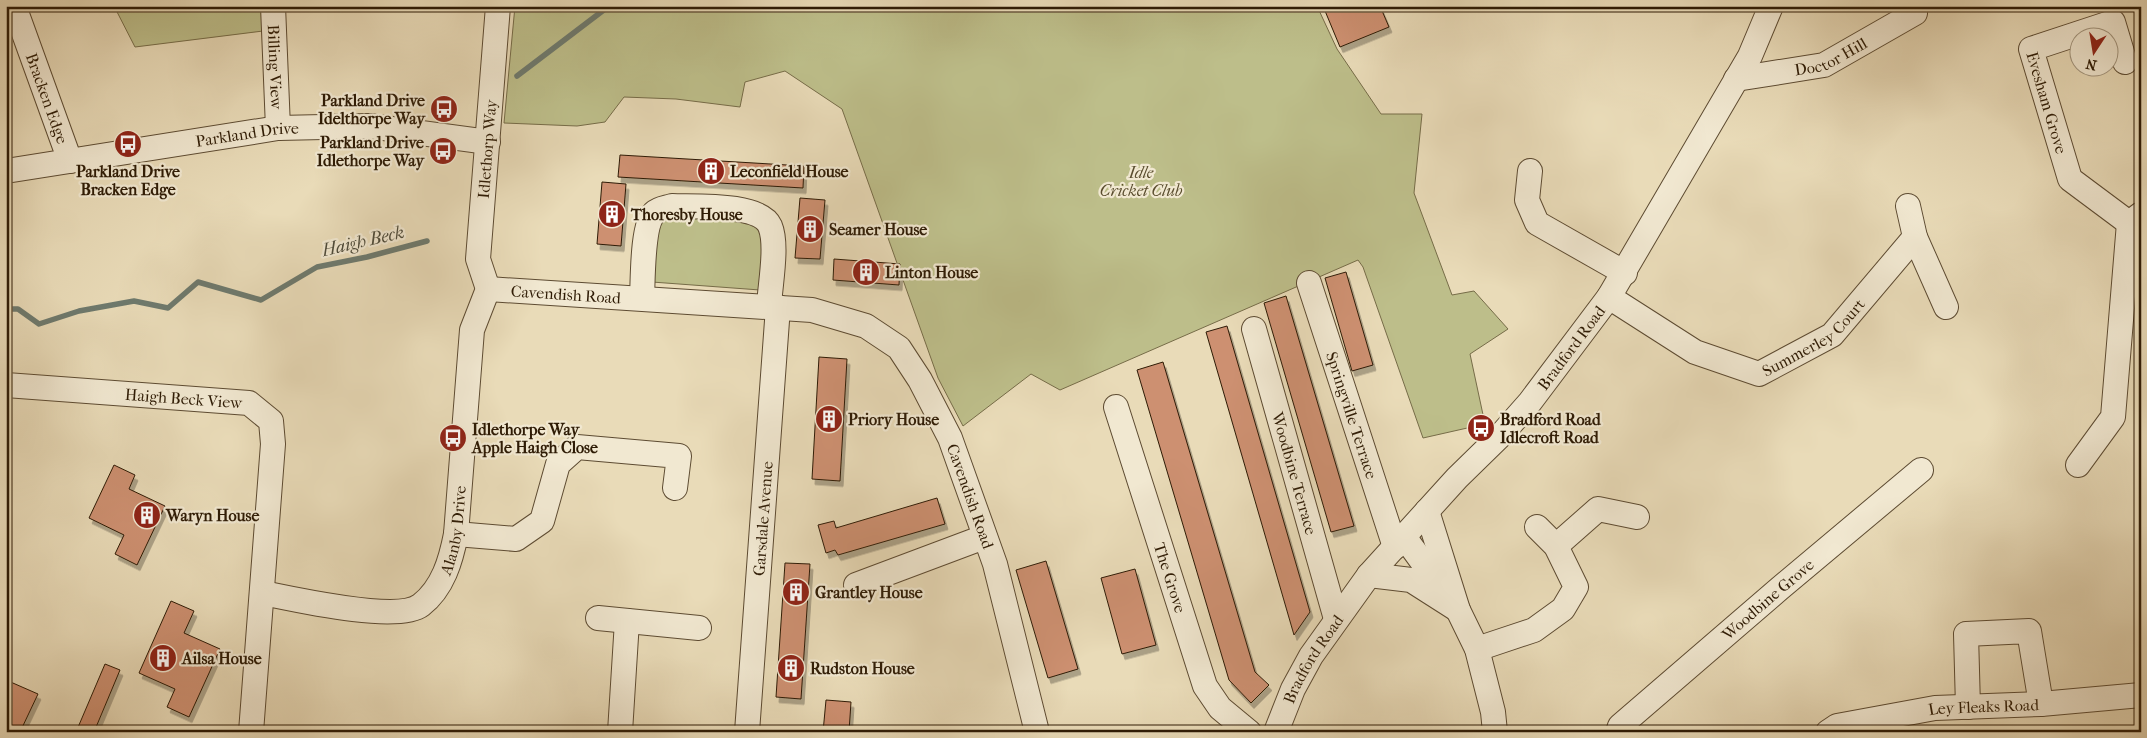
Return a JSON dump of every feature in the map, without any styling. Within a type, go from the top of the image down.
[{"type":"street","name":"Bracken Edge","points":[[14,6],[70,161]]},
{"type":"street","name":"Billing View","points":[[274,6],[278,128]]},
{"type":"street","name":"Idlethorp Way","points":[[488,289],[478,259],[498,6]]},
{"type":"street","name":"Bradford Road","points":[[1276,732],[1293,689],[1311,656],[1369,575],[1530,402],[1609,297],[1750,56],[1771,6]]},
{"type":"street","name":"Doctor Hill","points":[[1736,79],[1824,65],[1915,13]]},
{"type":"street","name":"Evesham Grove","points":[[2126,62],[2113,22],[2032,49],[2070,179],[2135,219]]},
{"type":"street","name":"Parkland Drive","points":[[6,171],[278,128],[369,126],[488,142]]},
{"type":"street","points":[[1530,171],[1527,200],[1537,223],[1624,273]]},
{"type":"street","name":"Cavendish Road","points":[[642,298],[647,235],[653,215],[660,209],[672,206],[746,210],[763,216],[770,225],[773,240],[773,306]]},
{"type":"street","points":[[1908,206],[1916,237],[1946,308]]},
{"type":"street","points":[[2078,465],[2113,417],[2135,219]]},
{"type":"street","name":"Summerley Court","points":[[1609,297],[1695,352],[1760,374],[1832,335],[1916,237]]},
{"type":"street","name":"Springville Terrace","points":[[1309,283],[1400,543],[1458,610]]},
{"type":"street","name":"Cavendish Road","points":[[488,289],[812,310],[866,326],[899,348],[920,380],[950,438],[995,564],[1037,732]]},
{"type":"street","name":"Alanby Drive","points":[[263,593],[367,610],[399,612],[420,606],[438,587],[452,557],[456,534],[472,330],[488,289]]},
{"type":"street","name":"Garsdale Avenue","points":[[747,732],[773,306]]},
{"type":"street","name":"Woodbine Terrace","points":[[1254,329],[1336,619]]},
{"type":"street","name":"Haigh Beck View","points":[[6,385],[249,403],[271,421],[273,444],[251,732]]},
{"type":"street","name":"The Grove","points":[[1116,407],[1205,686],[1220,708],[1249,732]]},
{"type":"street","points":[[456,534],[516,539],[542,521],[558,464],[577,447],[679,456],[675,488]]},
{"type":"street","name":"Woodbine Grove","points":[[1618,732],[1620,726],[1921,470]]},
{"type":"street","points":[[1556,546],[1598,509],[1637,517]]},
{"type":"street","points":[[1428,511],[1458,610],[1477,649],[1493,712],[1495,732]]},
{"type":"street","points":[[1477,649],[1534,630],[1563,610],[1576,587],[1556,546],[1538,527]]},
{"type":"street","points":[[856,585],[984,537]]},
{"type":"street","points":[[1369,575],[1411,580],[1458,610]]},
{"type":"street","points":[[598,618],[699,628]]},
{"type":"street","points":[[620,732],[627,621]]},
{"type":"street","points":[[1968,708],[1966,634],[2029,631],[2042,704]]},
{"type":"street","name":"Ley Fleaks Road","points":[[1828,732],[1837,726],[1878,725],[1935,708],[2042,704],[2141,695]]},
{"type":"green space","points":[[114,6],[262,6],[263,31],[135,47]]},
{"type":"green space","name":"Idle Cricket Club","points":[[515,6],[1317,6],[1337,49],[1381,114],[1422,114],[1414,193],[1452,295],[1474,291],[1508,329],[1470,354],[1485,424],[1423,438],[1363,267],[1358,260],[1060,390],[1031,374],[963,426],[938,378],[842,109],[785,71],[745,82],[740,107],[676,99],[624,97],[605,122],[577,126],[504,123]]},
{"type":"green space","points":[[665,216],[718,217],[745,222],[755,227],[761,235],[764,248],[760,290],[652,282],[657,231]]},
{"type":"building","points":[[1323,6],[1380,6],[1389,27],[1340,47]]},
{"type":"building","name":"Leconfield House","points":[[620,155],[804,166],[803,188],[618,177]]},
{"type":"building","name":"Thoresby House","points":[[602,182],[626,184],[621,246],[597,244]]},
{"type":"building","name":"Seamer House","points":[[800,198],[825,200],[820,259],[795,258]]},
{"type":"building","name":"Linton House","points":[[834,259],[900,264],[899,285],[833,280]]},
{"type":"building","points":[[1346,272],[1373,365],[1352,371],[1325,278]]},
{"type":"building","points":[[1286,296],[1354,526],[1331,532],[1264,303]]},
{"type":"building","points":[[1227,326],[1310,612],[1294,635],[1206,332]]},
{"type":"building","name":"Priory House","points":[[819,357],[847,359],[840,481],[812,479]]},
{"type":"building","points":[[1163,362],[1255,672],[1269,685],[1251,703],[1229,680],[1137,370]]},
{"type":"building","name":"Waryn House","points":[[114,465],[135,475],[129,489],[165,506],[137,565],[115,554],[124,535],[89,518]]},
{"type":"building","points":[[937,498],[945,524],[838,555],[835,550],[826,553],[818,525],[834,521],[836,528]]},
{"type":"building","points":[[1046,561],[1078,669],[1048,678],[1016,570]]},
{"type":"building","points":[[785,563],[810,564],[801,699],[776,697]]},
{"type":"building","points":[[1135,569],[1156,645],[1122,654],[1101,578]]},
{"type":"building","name":"Ailsa House","points":[[171,601],[194,611],[184,633],[220,649],[189,717],[167,707],[175,689],[139,673]]},
{"type":"building","points":[[105,664],[120,670],[94,732],[76,732]]},
{"type":"building","points":[[6,680],[38,694],[20,732],[6,732]]},
{"type":"building","points":[[826,700],[851,702],[849,732],[823,732]]},
{"type":"waterway","points":[[517,76],[609,6]]},
{"type":"waterway","name":"Haigh Beck","points":[[6,309],[18,309],[39,324],[79,311],[134,301],[168,308],[198,282],[261,300],[317,267],[367,257],[427,241]]},
{"type":"place","name":"Parkland Drive Idelthorpe Way","points":[[444,109]]},
{"type":"place","name":"Parkland Drive Bracken Edge","points":[[128,144]]},
{"type":"place","name":"Parkland Drive Idlethorpe Way","points":[[443,151]]},
{"type":"place","name":"Leconfield House","points":[[711,171]]},
{"type":"place","name":"Thoresby House","points":[[612,214]]},
{"type":"place","name":"Seamer House","points":[[810,229]]},
{"type":"place","name":"Linton House","points":[[866,272]]},
{"type":"place","name":"Priory House","points":[[829,419]]},
{"type":"place","name":"Bradford Road Idlecroft Road","points":[[1481,428]]},
{"type":"place","name":"Idlethorpe Way Apple Haigh Close","points":[[453,438]]},
{"type":"place","name":"Waryn House","points":[[147,515]]},
{"type":"place","name":"Grantley House","points":[[796,592]]},
{"type":"place","name":"Ailsa House","points":[[163,658]]},
{"type":"place","name":"Rudston House","points":[[791,668]]}]
